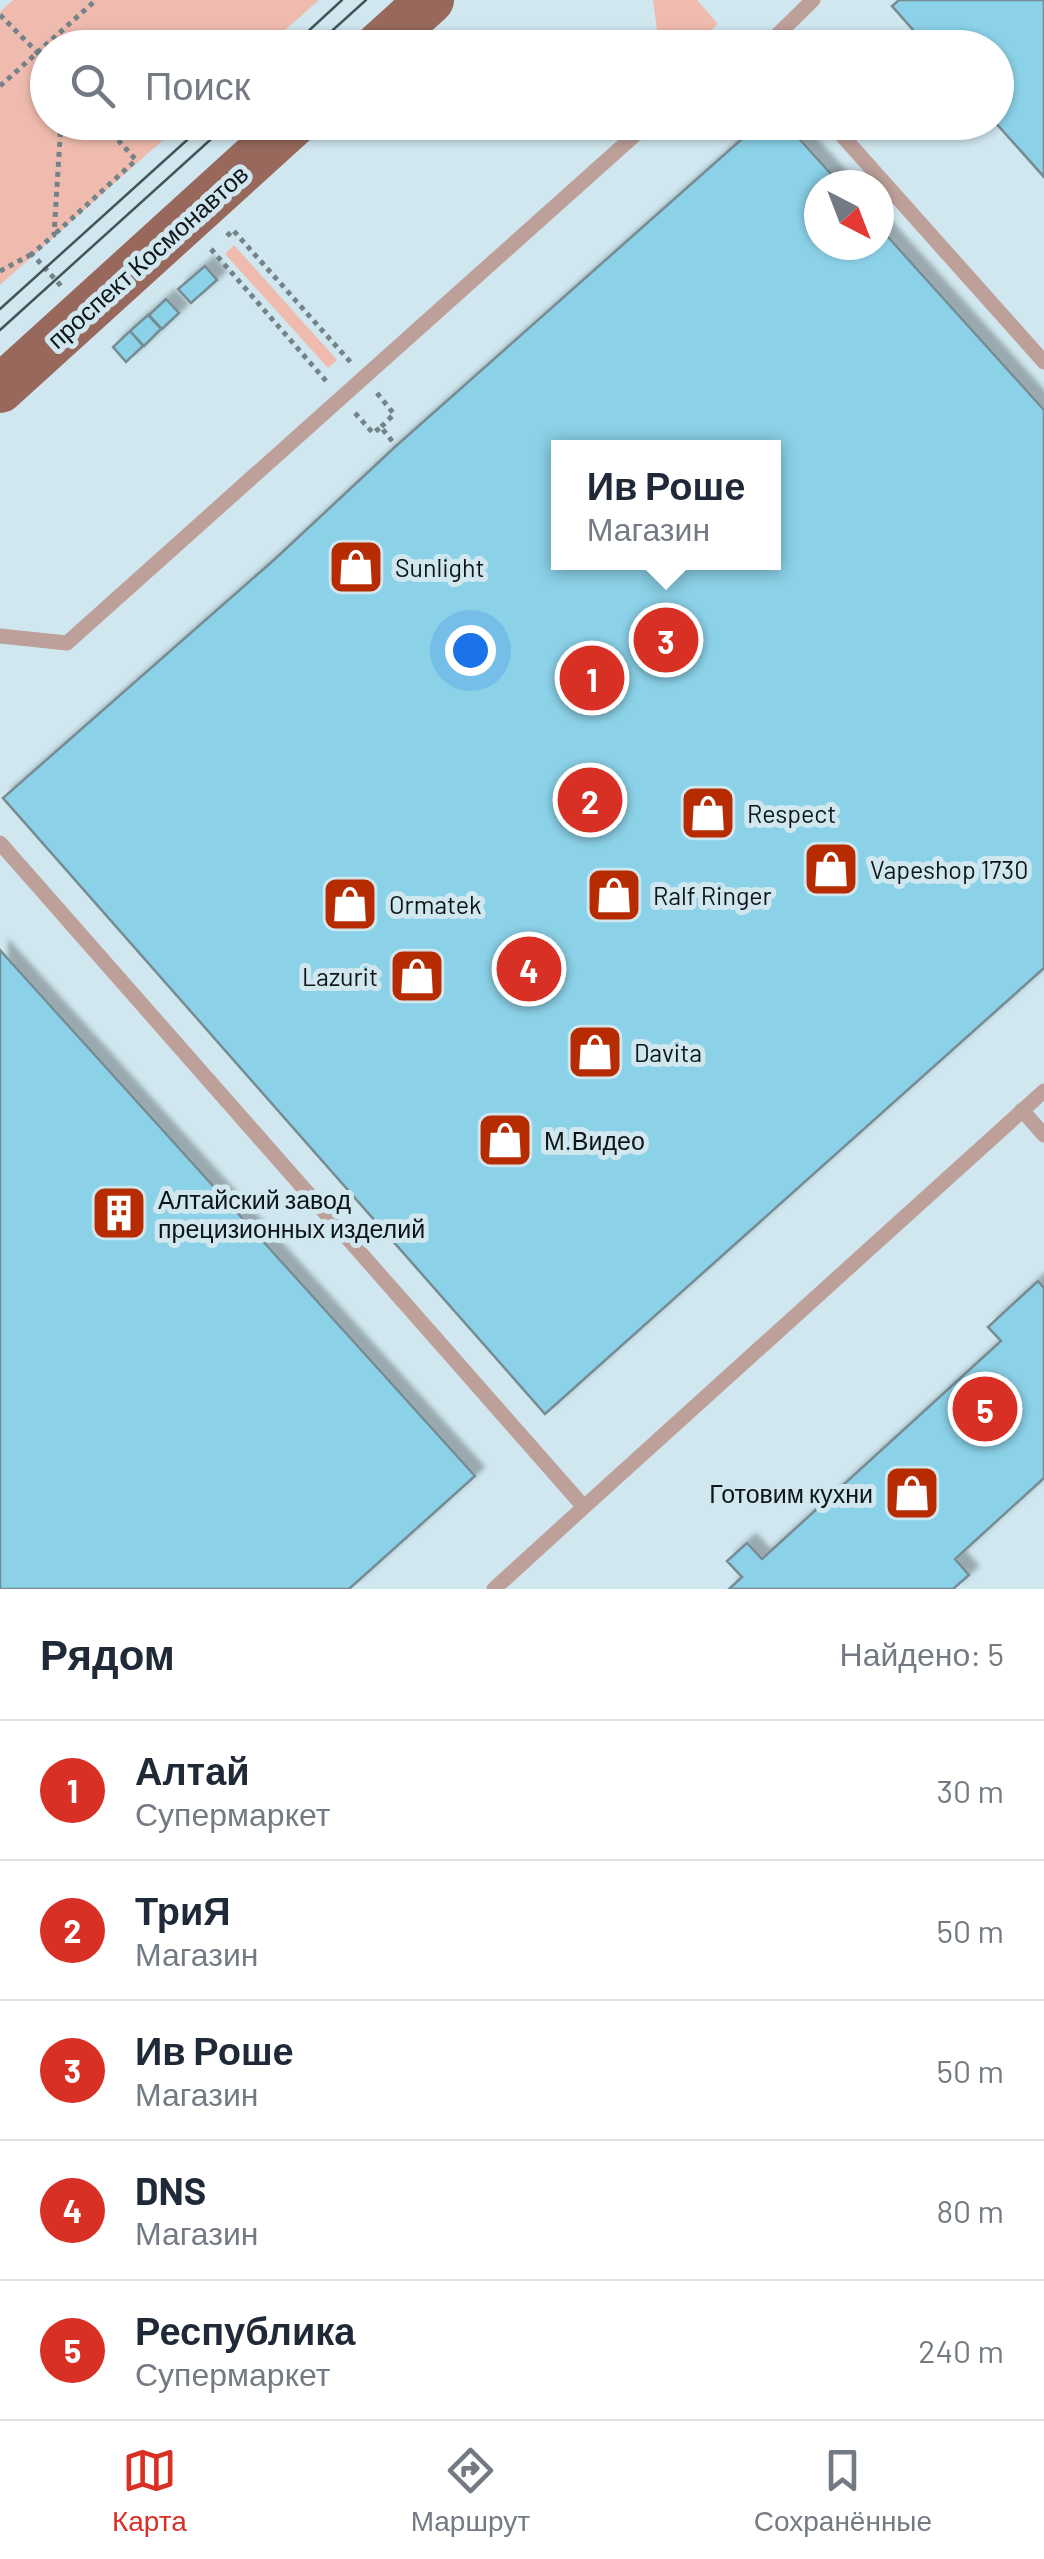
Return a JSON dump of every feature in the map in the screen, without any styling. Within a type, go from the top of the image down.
[{"type":"main road","points":[[397,30],[430,0]]},
{"type":"main road","name":"проспект Космонавтов","points":[[0,390],[274,140]]},
{"type":"lane","points":[[782,30],[813,0]]},
{"type":"lane","points":[[0,636],[66,643],[629,140]]},
{"type":"lane","points":[[846,140],[1044,362]]},
{"type":"lane","points":[[0,843],[584,1507]]},
{"type":"lane","points":[[494,1589],[1044,1091]]},
{"type":"lane","points":[[1022,1110],[1044,1135]]},
{"type":"path","points":[[63,30],[96,0]]},
{"type":"path","points":[[0,15],[30,44]]},
{"type":"path","points":[[0,86],[30,59]]},
{"type":"path","points":[[54,235],[136,160],[118,140]]},
{"type":"path","points":[[234,230],[364,378],[394,414],[373,433],[209,251],[234,230]]},
{"type":"path","points":[[0,272],[32,254]]},
{"type":"path","points":[[380,428],[396,446]]},
{"type":"shaded area","points":[[13,0],[319,0],[285,30],[30,30],[30,140],[163,140],[0,285],[0,12]]},
{"type":"shaded area","points":[[653,0],[697,0],[718,24],[711,30],[657,30]]},
{"type":"shaded area","points":[[234,245],[337,360],[328,368],[225,254]]},
{"type":"building","points":[[899,0],[1044,0],[1044,177],[1011,140],[1014,30],[913,30],[892,6]]},
{"type":"building","points":[[741,140],[800,140],[827,170],[804,170],[804,260],[894,260],[894,244],[1044,410],[1044,968],[545,1414],[3,798]]},
{"type":"building","points":[[205,266],[217,280],[191,303],[178,289]]},
{"type":"building","points":[[166,299],[179,313],[162,329],[149,315]]},
{"type":"building","points":[[148,315],[161,329],[144,346],[130,331]]},
{"type":"building","points":[[130,331],[143,346],[126,362],[113,347]]},
{"type":"building","name":"Алтайский завод прецизионных изделий","points":[[0,950],[475,1476],[349,1589],[0,1589]]},
{"type":"building","points":[[1038,1281],[1044,1288],[1044,1478],[955,1559],[969,1575],[953,1589],[729,1589],[742,1577],[727,1561],[747,1543],[762,1559],[1001,1341],[988,1327]]},
{"type":"tram line","points":[[310,30],[342,0]]},
{"type":"tram line","points":[[333,30],[366,0]]},
{"type":"tram line","points":[[0,309],[187,140]]},
{"type":"tram line","points":[[0,330],[210,140]]},
{"type":"place","name":"Sunlight","points":[[356,567]]},
{"type":"place","name":"Ив Роше","points":[[666,640]]},
{"type":"place","name":"Алтай","points":[[592,678]]},
{"type":"place","name":"ТриЯ","points":[[590,800]]},
{"type":"place","name":"Respect","points":[[708,813]]},
{"type":"place","name":"Vapeshop 1730","points":[[831,869]]},
{"type":"place","name":"Ralf Ringer","points":[[614,895]]},
{"type":"place","name":"Ormatek","points":[[350,904]]},
{"type":"place","name":"DNS","points":[[529,969]]},
{"type":"place","name":"Lazurit","points":[[417,976]]},
{"type":"place","name":"Davita","points":[[595,1052]]},
{"type":"place","name":"М.Видео","points":[[505,1140]]},
{"type":"place","name":"Алтайский завод прецизионных изделий","points":[[119,1213]]},
{"type":"place","name":"Республика","points":[[985,1409]]},
{"type":"place","name":"Готовим кухни","points":[[912,1493]]}]
